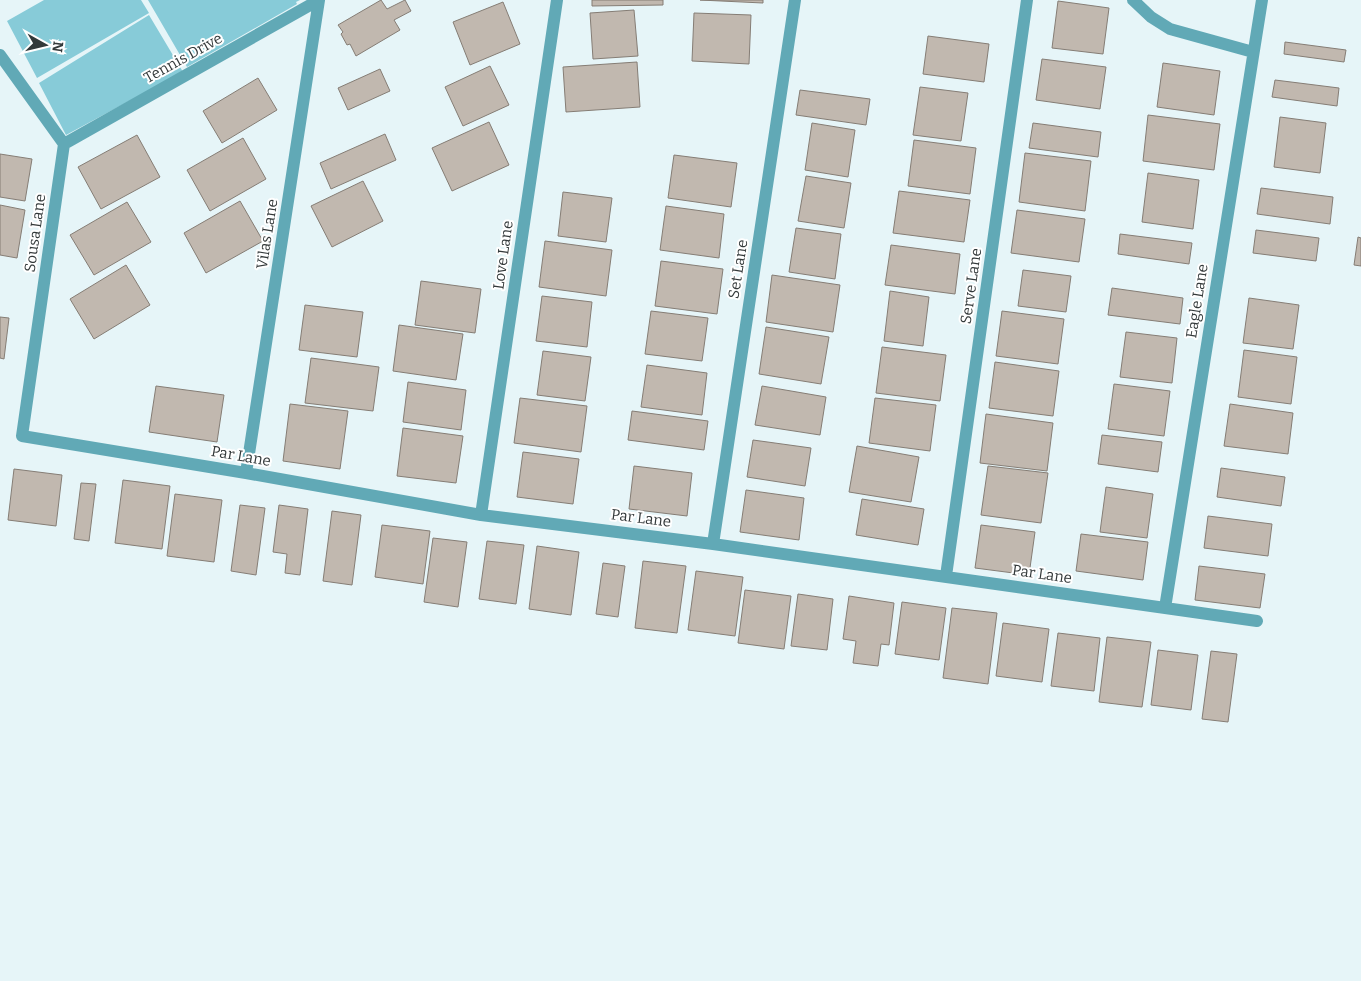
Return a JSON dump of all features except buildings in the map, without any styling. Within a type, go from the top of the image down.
[{"type":"street","name":"Tennis Drive","points":[[64,144],[319,0]]},
{"type":"street","name":"Vilas Lane","points":[[246,473],[319,0]]},
{"type":"street","name":"Love Lane","points":[[481,514],[556,0]]},
{"type":"street","name":"Set Lane","points":[[713,544],[794,0]]},
{"type":"street","name":"Serve Lane","points":[[946,576],[1027,0]]},
{"type":"street","points":[[1134,0],[1151,17],[1170,29],[1253,52]]},
{"type":"street","name":"Eagle Lane","points":[[1165,608],[1262,0]]},
{"type":"street","points":[[0,54],[64,144]]},
{"type":"street","name":"Sousa Lane","points":[[22,436],[64,144]]},
{"type":"street","name":"Par Lane","points":[[22,436],[481,514],[946,576],[1257,621]]},
{"type":"shaded area","points":[[44,0],[141,0],[149,13],[37,78],[7,21]]},
{"type":"shaded area","points":[[148,0],[300,0],[296,2],[297,4],[187,67]]},
{"type":"shaded area","points":[[149,15],[183,72],[66,135],[39,83]]}]
